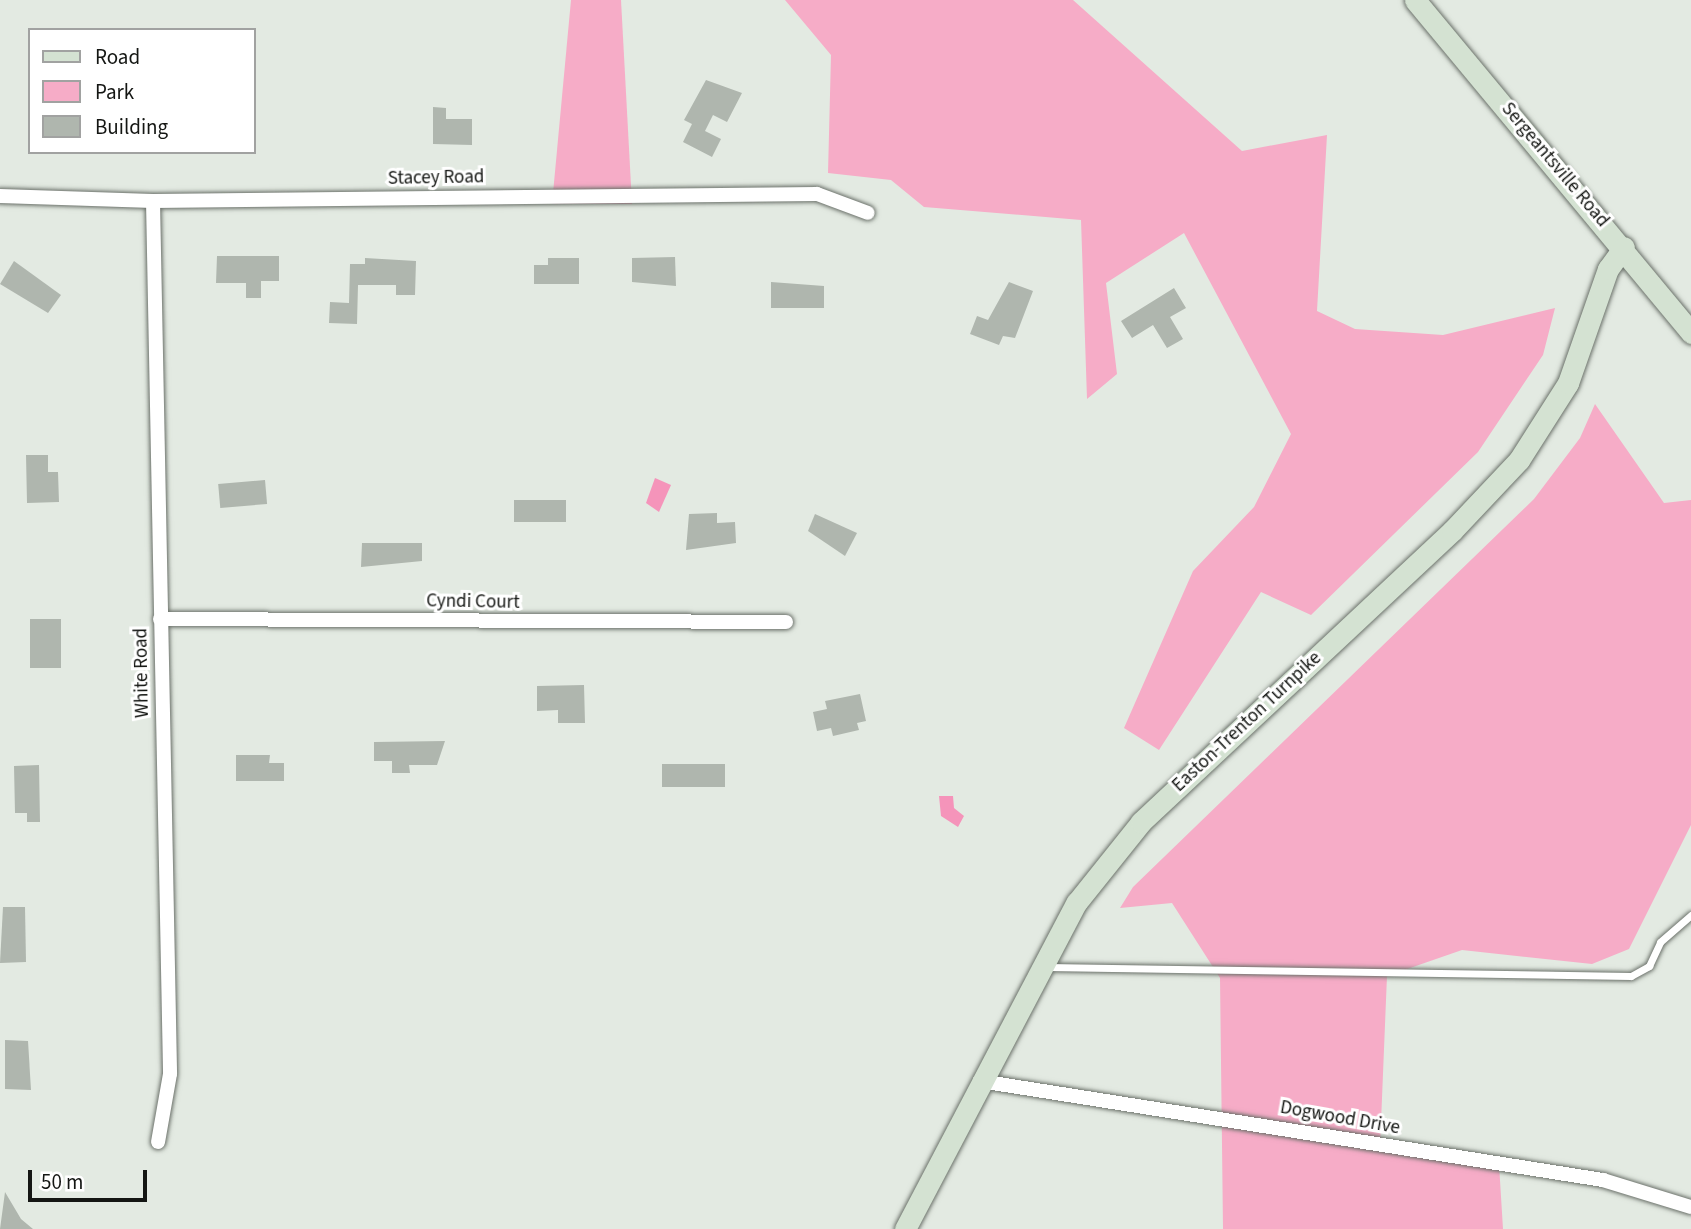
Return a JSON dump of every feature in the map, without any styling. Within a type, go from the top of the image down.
[{"type":"main road","name":"Sergeantsville Road","points":[[1415,0],[1624,247],[1691,333]]},
{"type":"main road","name":"Easton-Trenton Turnpike","points":[[905,1229],[979,1081],[1039,967],[1077,902],[1141,822],[1452,531],[1519,460],[1567,383],[1608,269],[1624,247]]},
{"type":"street","name":"Stacey Road","points":[[0,196],[153,201],[817,194],[868,213]]},
{"type":"street","name":"White Road","points":[[153,201],[170,1097],[158,1142]]},
{"type":"street","name":"Cyndi Court","points":[[160,619],[786,622]]},
{"type":"street","name":"Dogwood Drive","points":[[979,1081],[1603,1180],[1691,1207]]},
{"type":"lane","points":[[1039,967],[1632,976],[1649,967],[1660,942],[1691,915]]},
{"type":"green space","points":[[571,0],[621,0],[632,204],[552,204]]},
{"type":"green space","points":[[785,0],[1073,0],[1242,151],[1327,135],[1317,311],[1355,329],[1443,335],[1555,308],[1543,355],[1478,452],[1311,615],[1261,592],[1159,750],[1124,728],[1193,571],[1254,507],[1291,434],[1184,233],[1106,283],[1117,374],[1087,399],[1081,220],[924,207],[891,180],[828,173],[831,55]]},
{"type":"green space","points":[[1595,404],[1664,503],[1691,500],[1691,825],[1629,949],[1592,964],[1462,950],[1387,976],[1380,1147],[1499,1164],[1503,1229],[1223,1229],[1220,978],[1172,903],[1120,908],[1133,887],[1534,499],[1580,438]]},
{"type":"shaded area","points":[[655,478],[671,485],[659,512],[646,503]]},
{"type":"shaded area","points":[[939,796],[953,796],[954,808],[964,816],[958,827],[941,816]]},
{"type":"building","points":[[706,80],[742,93],[727,122],[713,115],[705,131],[721,139],[712,157],[683,142],[692,124],[684,120]]},
{"type":"building","points":[[433,107],[446,108],[446,119],[472,119],[472,145],[433,144]]},
{"type":"building","points":[[217,256],[279,256],[279,281],[261,281],[261,298],[246,298],[246,283],[216,283]]},
{"type":"building","points":[[675,257],[676,286],[632,282],[632,258]]},
{"type":"building","points":[[365,258],[416,261],[415,295],[396,295],[396,285],[358,285],[357,324],[329,323],[330,302],[349,303],[350,264],[365,264]]},
{"type":"building","points":[[548,258],[579,258],[579,284],[534,284],[534,265],[548,265]]},
{"type":"building","points":[[14,261],[61,295],[48,313],[0,284]]},
{"type":"building","points":[[771,282],[824,286],[824,308],[771,308]]},
{"type":"building","points":[[1009,282],[1033,291],[1015,338],[1003,336],[999,345],[970,334],[977,316],[988,320]]},
{"type":"building","points":[[1174,288],[1186,308],[1170,317],[1183,339],[1167,348],[1153,325],[1132,338],[1121,321]]},
{"type":"building","points":[[26,455],[48,455],[48,472],[58,472],[59,502],[27,503]]},
{"type":"building","points":[[265,480],[267,504],[220,508],[218,484]]},
{"type":"building","points":[[514,500],[566,500],[566,522],[514,522]]},
{"type":"building","points":[[717,513],[717,523],[735,522],[736,543],[686,550],[689,514]]},
{"type":"building","points":[[815,514],[857,533],[845,556],[808,531]]},
{"type":"building","points":[[362,543],[422,543],[422,561],[361,567]]},
{"type":"building","points":[[30,619],[61,619],[61,668],[30,668]]},
{"type":"building","points":[[584,685],[585,723],[558,723],[558,710],[537,711],[537,686]]},
{"type":"building","points":[[860,694],[866,721],[857,723],[859,730],[833,736],[831,728],[817,731],[813,712],[827,709],[825,701]]},
{"type":"building","points":[[445,741],[437,765],[409,765],[410,773],[392,773],[392,761],[374,761],[374,742]]},
{"type":"building","points":[[236,755],[270,755],[269,763],[284,763],[284,781],[236,781]]},
{"type":"building","points":[[662,764],[725,764],[725,787],[662,787]]},
{"type":"building","points":[[39,765],[40,822],[27,822],[27,813],[15,813],[14,766]]},
{"type":"building","points":[[3,907],[25,907],[26,962],[0,963]]},
{"type":"building","points":[[5,1040],[28,1041],[31,1090],[5,1089]]},
{"type":"building","points":[[5,1192],[21,1219],[33,1229],[0,1229]]}]
